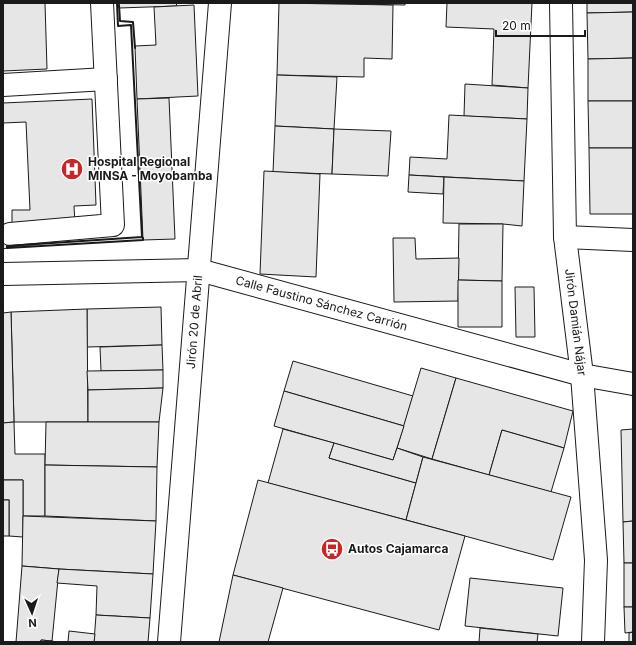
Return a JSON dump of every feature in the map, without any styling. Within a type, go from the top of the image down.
[{"type":"street","points":[[10,234],[113,225],[102,3]]},
{"type":"street","name":"Jirón 20 de Abril","points":[[169,642],[220,3]]},
{"type":"street","name":"Jirón Damián Nájar","points":[[561,3],[565,237],[582,375],[596,560],[593,642]]},
{"type":"street","points":[[3,85],[106,80]]},
{"type":"street","points":[[565,237],[633,240]]},
{"type":"street","name":"Calle Faustino Sánchez Carrión","points":[[3,274],[199,270],[582,375],[633,384]]},
{"type":"building","points":[[3,3],[45,3],[47,69],[3,71]]},
{"type":"building","points":[[119,3],[176,3],[177,6],[119,8]]},
{"type":"building","points":[[279,3],[393,5],[392,59],[364,58],[364,77],[277,75]]},
{"type":"building","points":[[405,3],[405,5],[360,4]]},
{"type":"building","points":[[447,3],[532,3],[528,88],[492,85],[494,29],[446,27]]},
{"type":"building","points":[[587,3],[633,3],[633,12],[587,13]]},
{"type":"building","points":[[194,5],[198,96],[137,99],[135,46],[156,45],[154,7]]},
{"type":"building","points":[[633,12],[633,58],[588,59],[587,13]]},
{"type":"building","points":[[633,58],[633,101],[588,101],[588,59]]},
{"type":"building","points":[[277,75],[337,77],[334,129],[275,126]]},
{"type":"building","points":[[465,84],[528,88],[527,119],[464,116]]},
{"type":"building","points":[[169,98],[175,239],[143,240],[137,99]]},
{"type":"building","points":[[92,99],[96,205],[74,206],[75,223],[12,225],[12,210],[30,210],[26,122],[3,123],[3,103]]},
{"type":"building","points":[[588,101],[633,101],[633,148],[589,148]]},
{"type":"building","points":[[449,115],[527,119],[524,181],[409,175],[410,157],[447,159]]},
{"type":"building","points":[[275,126],[334,129],[332,174],[273,172]]},
{"type":"building","points":[[334,129],[391,131],[388,176],[332,174]]},
{"type":"building","points":[[589,148],[633,148],[633,214],[590,214]]},
{"type":"building","points":[[264,171],[320,174],[316,277],[260,274]]},
{"type":"building","points":[[409,175],[444,177],[443,194],[408,192]]},
{"type":"building","points":[[444,177],[524,181],[522,226],[503,224],[443,223]]},
{"type":"building","points":[[459,224],[503,224],[502,281],[458,280]]},
{"type":"building","points":[[3,230],[6,230],[7,248],[3,249]]},
{"type":"building","points":[[393,238],[415,238],[416,259],[459,258],[458,301],[394,302]]},
{"type":"building","points":[[458,280],[502,281],[502,327],[458,327]]},
{"type":"building","points":[[515,287],[534,287],[535,337],[516,337]]},
{"type":"building","points":[[161,307],[162,345],[87,347],[87,309]]},
{"type":"building","points":[[87,309],[88,422],[14,422],[11,312]]},
{"type":"building","points":[[11,312],[14,422],[3,423],[3,313]]},
{"type":"building","points":[[162,345],[163,370],[101,371],[100,347]]},
{"type":"building","points":[[293,361],[413,396],[404,426],[284,391]]},
{"type":"building","points":[[421,368],[456,378],[432,459],[397,448]]},
{"type":"building","points":[[163,370],[163,388],[88,390],[87,371]]},
{"type":"building","points":[[456,378],[573,411],[564,448],[502,430],[489,475],[432,459]]},
{"type":"building","points":[[163,388],[159,422],[88,422],[88,390]]},
{"type":"building","points":[[284,391],[404,426],[393,460],[274,426]]},
{"type":"building","points":[[14,422],[15,454],[45,454],[45,516],[23,516],[23,480],[3,480],[3,423]]},
{"type":"building","points":[[46,422],[159,422],[157,467],[45,465]]},
{"type":"building","points":[[283,429],[334,443],[329,458],[416,483],[406,520],[268,483]]},
{"type":"building","points":[[633,429],[633,521],[623,522],[621,430]]},
{"type":"building","points":[[502,430],[564,448],[551,492],[489,475]]},
{"type":"building","points":[[334,443],[393,460],[397,448],[423,457],[416,483],[329,458]]},
{"type":"building","points":[[423,457],[571,497],[553,560],[406,520]]},
{"type":"building","points":[[45,465],[157,467],[156,521],[45,516]]},
{"type":"building","points":[[3,480],[23,480],[23,537],[9,536],[9,500],[3,500]]},
{"type":"building","points":[[258,480],[465,536],[439,630],[233,575]]},
{"type":"building","points":[[3,500],[9,500],[9,536],[3,536]]},
{"type":"building","points":[[23,516],[156,521],[153,574],[22,566]]},
{"type":"building","points":[[633,521],[633,563],[624,563],[623,522]]},
{"type":"building","points":[[624,563],[633,563],[633,607],[624,607]]},
{"type":"building","points":[[22,566],[59,569],[52,641],[41,640],[40,642],[16,642]]},
{"type":"building","points":[[59,569],[153,574],[150,618],[96,615],[97,586],[57,583]]},
{"type":"building","points":[[233,575],[283,588],[268,642],[219,642]]},
{"type":"building","points":[[470,578],[563,588],[558,636],[465,626]]},
{"type":"building","points":[[624,607],[633,607],[633,632],[625,633]]},
{"type":"building","points":[[96,615],[150,618],[148,642],[94,642]]},
{"type":"building","points":[[480,628],[538,634],[537,642],[479,642]]},
{"type":"building","points":[[69,631],[95,634],[94,642],[68,642]]},
{"type":"building","points":[[633,632],[633,642],[629,642],[629,633]]},
{"type":"building","points":[[41,640],[52,641],[57,642],[40,642]]},
{"type":"wall","points":[[117,3],[118,26],[131,25],[142,237],[7,246],[7,248],[143,240],[143,238]]},
{"type":"wall","points":[[119,5],[120,21],[133,22],[135,48]]},
{"type":"place","name":"Hospital Regional MINSA - Moyobamba","points":[[72,169]]},
{"type":"place","name":"Autos Cajamarca","points":[[332,549]]}]
